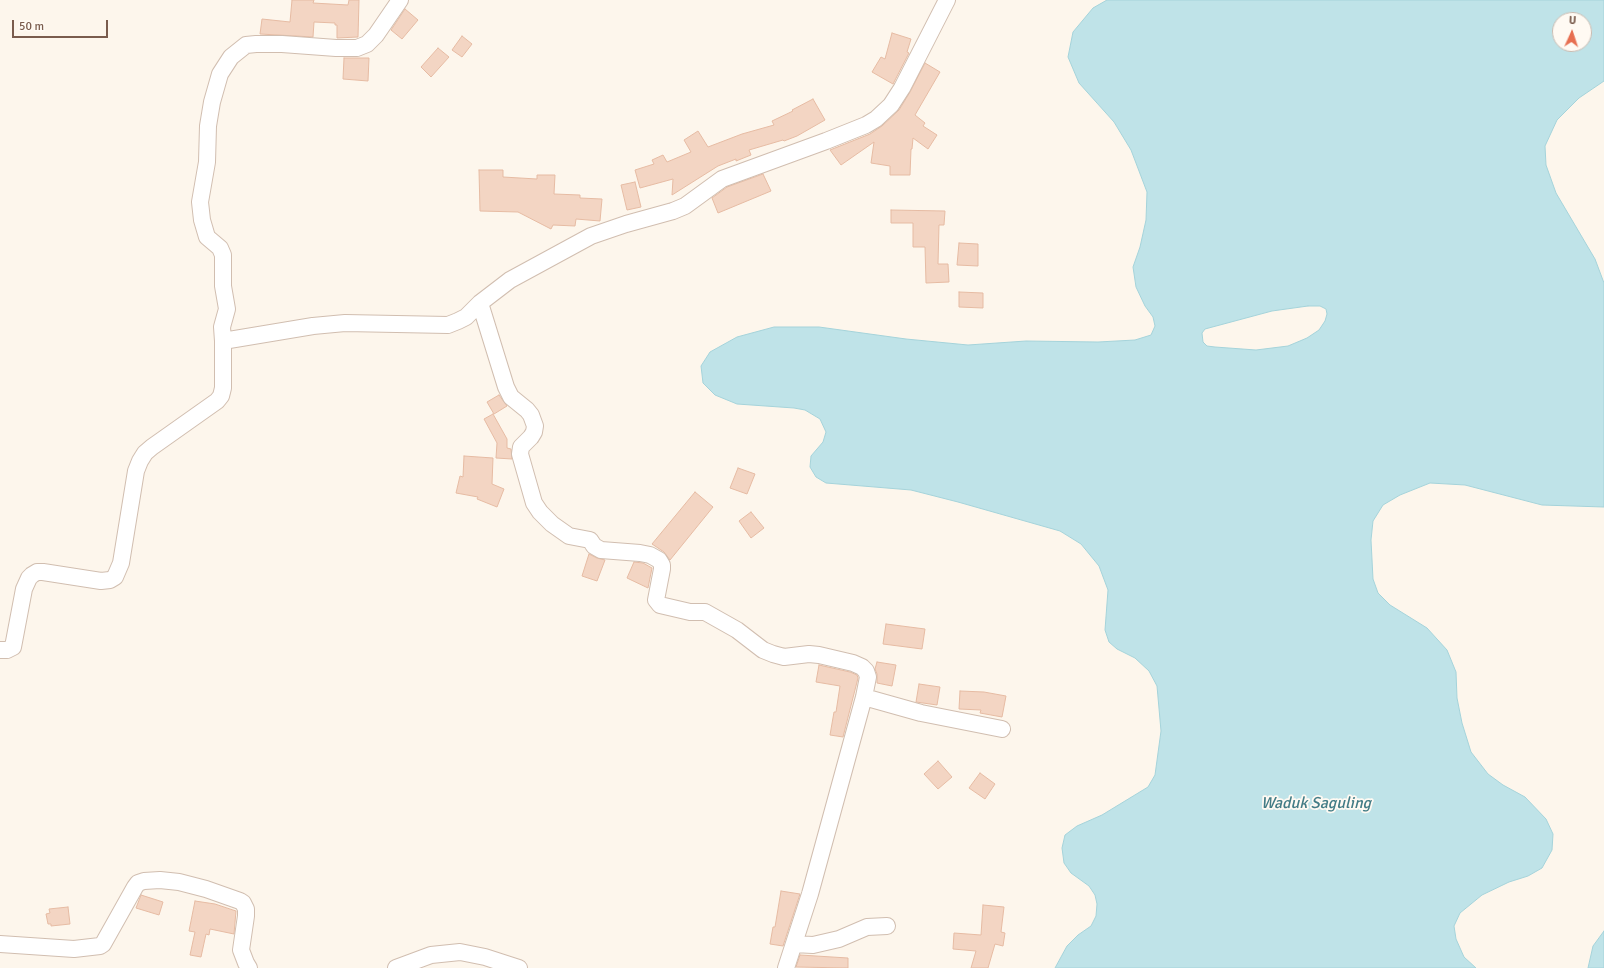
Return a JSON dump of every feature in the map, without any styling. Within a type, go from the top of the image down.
[{"type":"street","points":[[0,650],[7,650],[13,647],[24,589],[26,582],[32,575],[37,572],[42,572],[101,581],[110,580],[115,577],[122,563],[136,471],[140,461],[148,450],[217,401],[221,396],[223,388],[222,327],[227,309],[222,286],[224,255],[220,248],[207,237],[202,220],[200,202],[206,178],[208,126],[220,74],[231,57],[246,45],[282,44],[357,48],[367,44],[376,35],[400,0]]},
{"type":"street","points":[[223,341],[313,326],[346,323],[448,325],[466,317],[480,303],[510,280],[591,236],[626,224],[673,211],[685,206],[722,179],[826,142],[866,125],[876,119],[891,105],[902,88],[947,0]]},
{"type":"street","points":[[480,303],[506,387],[511,397],[531,415],[535,426],[534,432],[521,447],[520,451],[531,495],[540,512],[569,536],[588,539],[594,546],[601,550],[640,553],[650,555],[658,560],[662,565],[656,600],[660,605],[685,612],[705,612],[737,630],[763,650],[784,657],[813,654],[853,663],[862,667],[866,671],[868,677],[864,697],[810,894],[786,968]]},
{"type":"street","points":[[864,697],[921,714],[1002,729]]},
{"type":"street","points":[[0,944],[74,949],[100,946],[103,944],[138,883],[160,880],[179,882],[206,889],[240,901],[246,908],[241,950],[249,968]]},
{"type":"street","points":[[794,944],[813,945],[839,939],[868,927],[887,926]]},
{"type":"street","points":[[396,968],[431,955],[460,952],[485,957],[519,968]]},
{"type":"water","name":"Waduk Saguling","points":[[1107,0],[1604,0],[1604,81],[1579,98],[1557,120],[1545,146],[1546,165],[1556,193],[1595,259],[1604,283],[1604,507],[1542,505],[1465,485],[1430,483],[1400,495],[1383,505],[1373,521],[1371,540],[1373,579],[1378,593],[1390,605],[1427,628],[1447,650],[1456,672],[1457,698],[1462,723],[1471,752],[1488,774],[1503,785],[1525,797],[1546,819],[1553,834],[1552,850],[1542,868],[1528,876],[1509,882],[1482,895],[1460,913],[1454,926],[1456,939],[1464,957],[1476,968],[1055,968],[1067,946],[1078,935],[1091,926],[1096,916],[1097,904],[1095,895],[1089,886],[1071,873],[1064,863],[1062,848],[1065,835],[1077,826],[1102,815],[1148,787],[1155,775],[1161,731],[1157,686],[1149,671],[1135,658],[1117,649],[1109,642],[1105,630],[1108,590],[1099,566],[1081,544],[1060,531],[911,490],[826,483],[816,477],[810,467],[811,456],[823,442],[826,432],[820,419],[805,410],[794,408],[737,404],[715,395],[703,383],[701,366],[710,352],[737,337],[774,327],[819,327],[906,339],[968,345],[1026,341],[1098,342],[1135,340],[1151,335],[1155,326],[1153,317],[1145,306],[1136,287],[1133,267],[1140,247],[1146,220],[1147,192],[1131,150],[1114,122],[1079,83],[1068,57],[1073,32],[1093,8]],"holes":[[[1308,306],[1320,306],[1326,309],[1327,314],[1325,321],[1319,330],[1307,338],[1288,346],[1256,350],[1207,346],[1203,342],[1202,333],[1205,329],[1272,311]]]},
{"type":"water","points":[[1604,931],[1604,968],[1588,968],[1593,946]]},
{"type":"building","points":[[292,0],[314,0],[313,3],[348,5],[349,0],[359,0],[358,37],[337,38],[337,25],[335,25],[335,23],[314,22],[313,37],[260,34],[262,19],[290,22]]},
{"type":"building","points":[[405,9],[418,20],[402,39],[391,30]]},
{"type":"building","points":[[892,33],[911,39],[907,52],[909,53],[893,84],[872,72],[881,57],[885,59]]},
{"type":"building","points":[[462,36],[472,44],[462,57],[452,50]]},
{"type":"building","points":[[438,48],[449,57],[431,77],[421,67]]},
{"type":"building","points":[[344,58],[369,58],[368,81],[343,79]]},
{"type":"building","points":[[925,63],[940,72],[915,115],[925,123],[923,126],[937,135],[928,149],[913,138],[910,175],[890,175],[890,166],[871,163],[874,142],[841,165],[830,150],[870,134],[882,126],[899,110]]},
{"type":"building","points":[[813,99],[825,120],[797,136],[749,150],[751,155],[718,166],[672,195],[673,179],[640,188],[635,170],[654,164],[652,160],[663,155],[667,162],[691,152],[684,140],[698,131],[708,147],[742,134],[774,125],[772,121]]},
{"type":"building","points":[[479,170],[503,170],[503,177],[537,179],[537,175],[555,175],[554,194],[580,195],[580,198],[602,199],[600,221],[576,219],[575,226],[553,225],[551,229],[518,212],[480,211]]},
{"type":"building","points":[[763,174],[771,191],[718,213],[712,198],[727,187]]},
{"type":"building","points":[[635,182],[641,207],[627,210],[621,185]]},
{"type":"building","points":[[891,210],[945,211],[944,225],[939,225],[938,264],[948,264],[949,282],[926,283],[925,247],[913,247],[913,223],[891,223]]},
{"type":"building","points":[[959,243],[978,244],[978,266],[957,265]]},
{"type":"building","points":[[959,292],[983,293],[983,308],[959,307]]},
{"type":"building","points":[[499,395],[507,406],[494,414],[487,402]]},
{"type":"building","points":[[493,414],[507,439],[507,448],[511,449],[512,459],[496,458],[497,443],[484,419]]},
{"type":"building","points":[[464,456],[493,458],[492,484],[504,489],[497,507],[477,499],[478,497],[456,493],[460,476],[463,477]]},
{"type":"building","points":[[738,468],[755,474],[747,494],[730,488]]},
{"type":"building","points":[[695,492],[713,507],[670,560],[664,552],[652,544]]},
{"type":"building","points":[[751,512],[764,528],[751,538],[739,521]]},
{"type":"building","points":[[589,554],[605,560],[597,581],[582,576]]},
{"type":"building","points":[[634,562],[643,563],[652,568],[648,588],[627,578]]},
{"type":"building","points":[[886,624],[925,629],[922,649],[883,644]]},
{"type":"building","points":[[877,662],[896,665],[892,686],[877,683],[877,674],[875,669]]},
{"type":"building","points":[[819,665],[850,672],[857,675],[858,678],[843,737],[830,735],[834,712],[836,712],[840,686],[816,682]]},
{"type":"building","points":[[919,684],[940,687],[937,705],[916,702]]},
{"type":"building","points":[[960,691],[984,692],[1006,696],[1002,717],[980,713],[981,710],[959,709]]},
{"type":"building","points":[[938,761],[952,777],[938,789],[924,774]]},
{"type":"building","points":[[980,773],[995,784],[985,799],[969,788]]},
{"type":"building","points":[[781,891],[800,894],[783,946],[770,944],[773,927],[775,927]]},
{"type":"building","points":[[141,895],[163,902],[159,915],[136,908]]},
{"type":"building","points":[[195,901],[215,904],[236,911],[234,934],[210,929],[209,935],[206,934],[201,957],[190,955],[195,932],[189,931]]},
{"type":"building","points":[[983,905],[1004,907],[1001,932],[1005,933],[1003,946],[995,944],[988,968],[971,968],[976,951],[953,949],[954,933],[981,935]]},
{"type":"building","points":[[68,907],[70,924],[51,926],[51,924],[48,924],[46,914],[50,913],[49,909]]},
{"type":"building","points":[[800,955],[848,958],[848,968],[796,967]]}]
